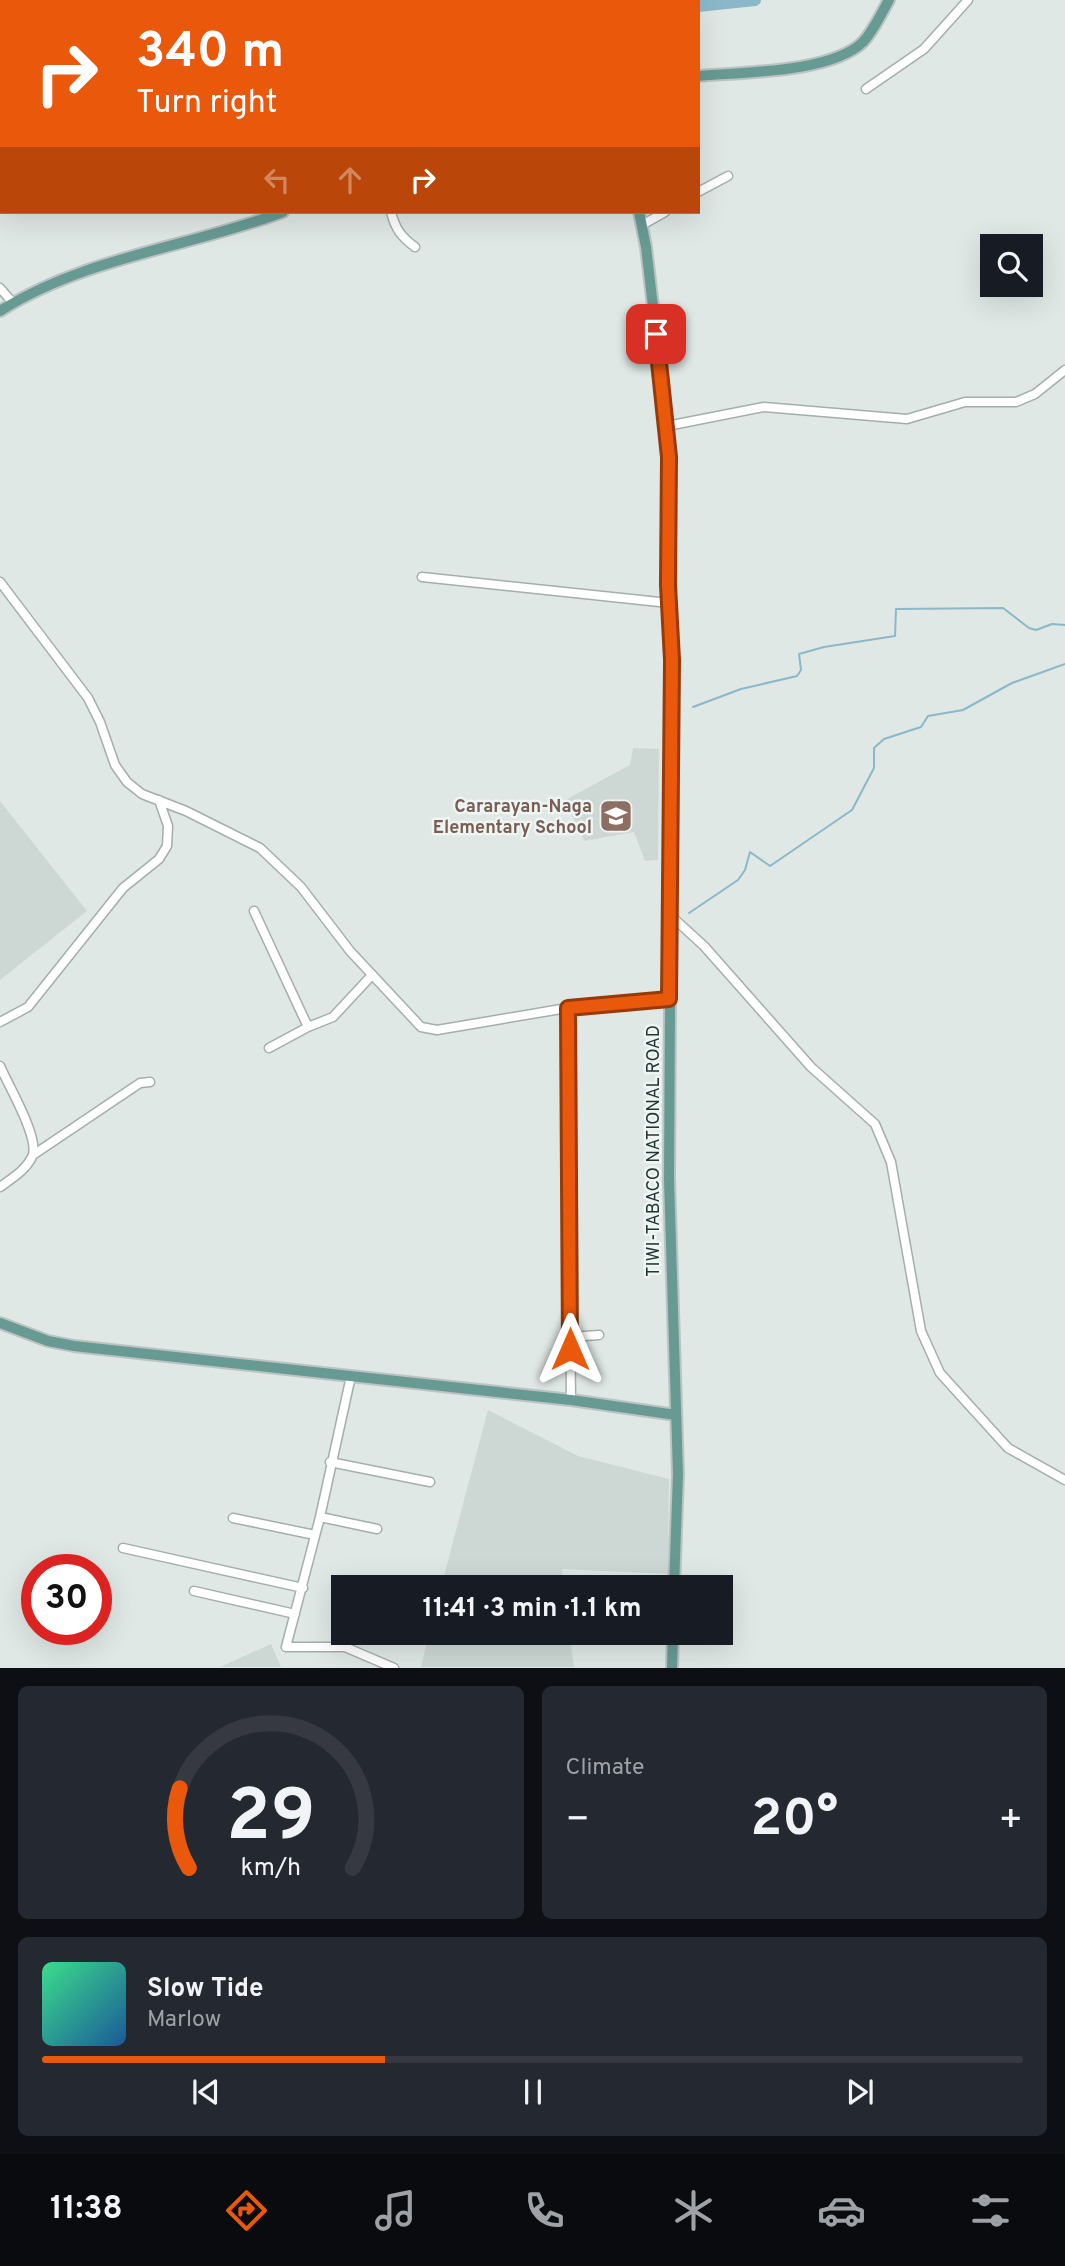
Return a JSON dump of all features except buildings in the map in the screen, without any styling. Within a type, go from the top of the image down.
[{"type":"main road","points":[[700,76],[790,67],[839,57],[864,41],[889,0]]},
{"type":"main road","points":[[0,311],[88,270],[171,248],[277,214]]},
{"type":"main road","name":"TIWI-TABACO NATIONAL ROAD","points":[[639,214],[667,426],[672,660],[669,1192],[676,1415],[674,1575]]},
{"type":"main road","points":[[0,1323],[47,1341],[74,1346],[571,1400],[676,1415]]},
{"type":"main road","points":[[672,1668],[673,1645]]},
{"type":"street","points":[[866,89],[924,49],[968,0]]},
{"type":"street","points":[[700,191],[728,176]]},
{"type":"street","points":[[392,214],[398,231],[415,247]]},
{"type":"street","points":[[642,225],[661,214]]},
{"type":"street","points":[[0,288],[13,303]]},
{"type":"street","points":[[667,426],[764,407],[907,419],[965,401],[1016,402],[1035,394],[1065,370]]},
{"type":"street","points":[[422,577],[669,603]]},
{"type":"street","points":[[0,582],[88,698],[100,722],[115,765],[127,782],[261,848],[296,881],[350,951],[421,1027],[429,1029],[568,1008],[669,999]]},
{"type":"street","points":[[0,1023],[28,1007],[123,888],[159,859],[167,846],[168,826],[159,800]]},
{"type":"street","points":[[254,911],[308,1027]]},
{"type":"street","points":[[670,915],[704,946],[811,1067],[875,1125],[891,1161],[920,1331],[940,1373],[1008,1448],[1065,1480]]},
{"type":"street","points":[[269,1048],[278,1041],[332,1017],[372,975]]},
{"type":"street","points":[[568,1008],[571,1400]]},
{"type":"street","points":[[0,1066],[31,1133],[33,1155]]},
{"type":"street","points":[[0,1187],[22,1171],[33,1155],[139,1083],[150,1082]]},
{"type":"street","points":[[570,1337],[599,1335]]},
{"type":"street","points":[[351,1376],[303,1588],[286,1647],[345,1647],[394,1668]]},
{"type":"street","points":[[330,1462],[430,1482]]},
{"type":"street","points":[[320,1517],[377,1529]]},
{"type":"street","points":[[233,1518],[315,1535]]},
{"type":"street","points":[[123,1548],[303,1588]]},
{"type":"street","points":[[194,1591],[295,1614]]},
{"type":"shaded area","name":"Cararayan-Naga Elementary School","points":[[633,748],[659,749],[658,860],[645,861],[634,832],[584,841],[565,800],[630,765]]},
{"type":"shaded area","points":[[0,801],[87,911],[0,980]]},
{"type":"shaded area","points":[[488,1410],[578,1456],[669,1479],[668,1574],[562,1569],[562,1575],[444,1575]]},
{"type":"shaded area","points":[[271,1644],[281,1667],[220,1667]]},
{"type":"shaded area","points":[[426,1645],[571,1645],[574,1667],[421,1667]]},
{"type":"waterway","points":[[700,6],[755,0]]},
{"type":"waterway","points":[[693,707],[741,689],[797,676],[801,670],[799,654],[824,647],[895,636],[896,609],[1003,608],[1029,628],[1036,630],[1052,624],[1065,625]]},
{"type":"waterway","points":[[689,913],[738,880],[745,870],[750,852],[770,866],[852,810],[874,768],[874,748],[884,739],[921,727],[928,716],[963,710],[1012,683],[1065,664]]},
{"type":"place","name":"Cararayan-Naga Elementary School","points":[[616,816]]},
{"type":"route","points":[[570,1349],[568,1008],[669,999],[672,660],[668,585],[669,457],[656,334]]}]
